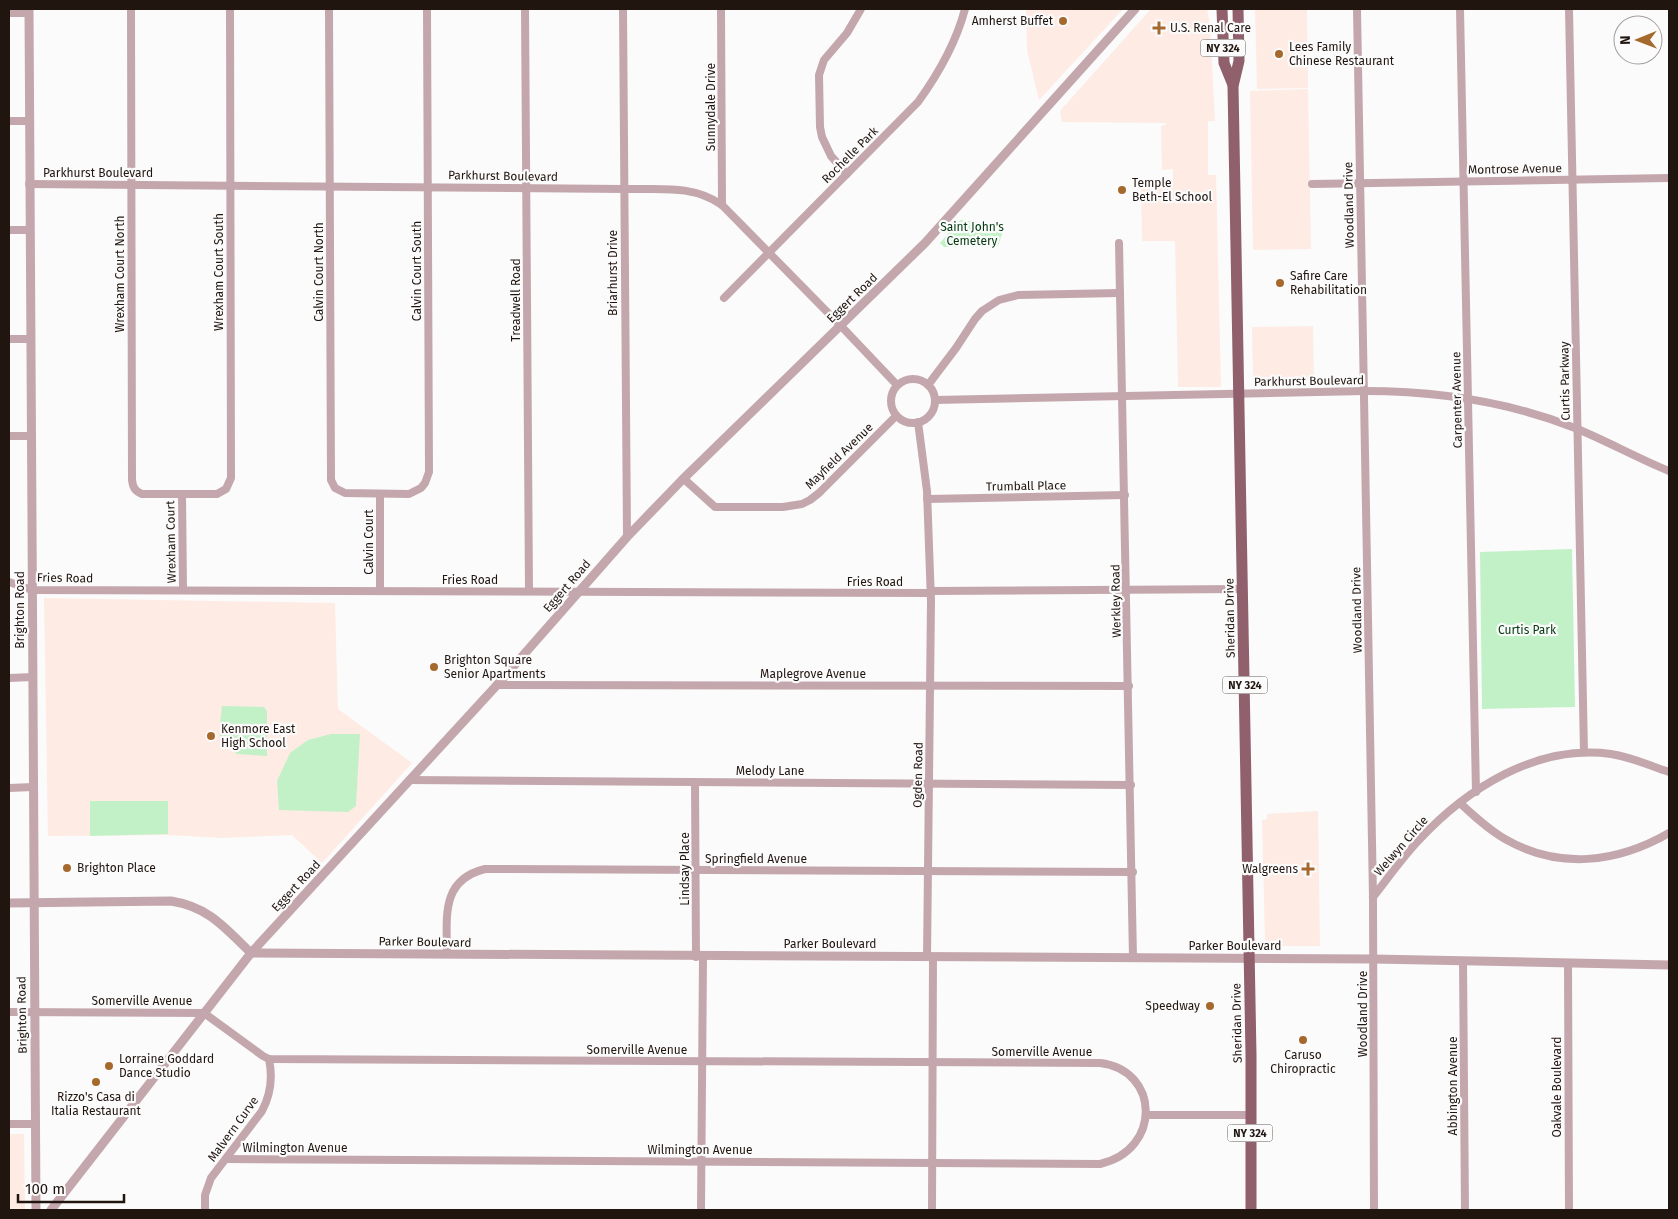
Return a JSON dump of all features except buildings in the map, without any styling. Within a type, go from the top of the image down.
[{"type":"main road","name":"Sheridan Drive","points":[[1222,9],[1224,63],[1233,86]]},
{"type":"main road","name":"Sheridan Drive","points":[[1238,9],[1239,61],[1233,86],[1250,958],[1251,1210]]},
{"type":"street","name":"Wrexham Court North","points":[[131,9],[133,487],[142,494],[182,494]]},
{"type":"street","name":"Wrexham Court South","points":[[182,494],[217,494],[226,489],[231,478],[230,9]]},
{"type":"street","name":"Calvin Court North","points":[[329,9],[331,480],[335,488],[345,493],[380,494]]},
{"type":"street","name":"Calvin Court South","points":[[380,494],[409,494],[415,492],[425,483],[429,472],[427,9]]},
{"type":"street","name":"Treadwell Road","points":[[525,9],[529,591]]},
{"type":"street","name":"Briarhurst Drive","points":[[623,9],[627,537]]},
{"type":"street","name":"Sunnydale Drive","points":[[721,9],[722,205]]},
{"type":"street","points":[[847,174],[831,156],[822,137],[820,128],[819,75],[824,60],[847,33],[861,9]]},
{"type":"street","name":"Rochelle Park","points":[[724,298],[918,102],[934,80],[947,56],[965,9]]},
{"type":"street","name":"Eggert Road","points":[[51,1210],[251,953],[497,684],[627,537],[925,243],[1136,9]]},
{"type":"street","name":"Woodland Drive","points":[[1357,9],[1374,959],[1374,1210]]},
{"type":"street","name":"Carpenter Avenue","points":[[1460,9],[1476,792]]},
{"type":"street","name":"Curtis Parkway","points":[[1569,9],[1584,752]]},
{"type":"street","points":[[9,13],[29,11]]},
{"type":"street","name":"Brighton Road","points":[[29,11],[36,1210]]},
{"type":"street","points":[[9,121],[30,121]]},
{"type":"street","name":"Montrose Avenue","points":[[1312,184],[1669,178]]},
{"type":"street","name":"Parkhurst Boulevard","points":[[30,184],[624,188],[693,191],[707,196],[722,205],[769,251],[897,385]]},
{"type":"street","points":[[9,230],[30,230]]},
{"type":"street","name":"Werkley Road","points":[[1119,243],[1134,958]]},
{"type":"street","points":[[928,385],[956,348],[975,318],[999,300],[1018,295],[1120,293]]},
{"type":"street","points":[[9,339],[31,339]]},
{"type":"street","points":[[910,378],[920,380],[928,385],[932,389],[935,400],[932,412],[928,416],[918,422],[906,422],[896,416],[891,398],[897,385],[910,378]]},
{"type":"street","name":"Parkhurst Boulevard","points":[[935,400],[1364,391],[1420,392],[1468,398],[1528,412],[1577,429],[1630,455],[1669,471]]},
{"type":"street","name":"Mayfield Avenue","points":[[684,479],[715,507],[783,507],[802,504],[819,493],[896,416]]},
{"type":"street","name":"Ogden Road","points":[[918,422],[928,499],[931,592],[928,870],[933,1062],[932,1210]]},
{"type":"street","points":[[9,436],[32,436]]},
{"type":"street","name":"Wrexham Court","points":[[182,494],[183,590]]},
{"type":"street","name":"Calvin Court","points":[[380,494],[380,591]]},
{"type":"street","name":"Trumball Place","points":[[928,499],[1125,495]]},
{"type":"street","name":"Fries Road","points":[[9,582],[32,590],[931,592],[1243,588]]},
{"type":"street","points":[[9,678],[33,677]]},
{"type":"street","name":"Maplegrove Avenue","points":[[497,684],[1129,686]]},
{"type":"street","name":"Welwyn Circle","points":[[1373,897],[1416,842],[1441,818],[1476,792],[1508,772],[1534,760],[1584,752],[1611,754],[1626,757],[1669,772]]},
{"type":"street","name":"Melody Lane","points":[[410,780],[1131,785]]},
{"type":"street","name":"Lindsay Place","points":[[695,782],[702,1061],[702,1210]]},
{"type":"street","points":[[9,788],[33,787]]},
{"type":"street","points":[[1460,803],[1485,825],[1518,846],[1534,852],[1564,858],[1586,860],[1613,857],[1641,848],[1669,833]]},
{"type":"street","name":"Springfield Avenue","points":[[447,954],[448,901],[462,879],[484,869],[1133,872]]},
{"type":"street","points":[[9,902],[184,903],[206,913],[251,953]]},
{"type":"street","name":"Parker Boulevard","points":[[251,953],[700,957],[1250,958],[1669,964]]},
{"type":"street","name":"Abbington Avenue","points":[[1463,961],[1465,1210]]},
{"type":"street","name":"Oakvale Boulevard","points":[[1568,963],[1569,1210]]},
{"type":"street","name":"Somerville Avenue","points":[[9,1012],[204,1013],[269,1059],[1108,1064],[1124,1072],[1138,1086],[1146,1104],[1146,1115]]},
{"type":"street","name":"Malvern Curve","points":[[205,1210],[207,1186],[211,1178],[267,1102],[272,1080],[269,1059]]},
{"type":"street","points":[[1146,1115],[1250,1115]]},
{"type":"street","name":"Wilmington Avenue","points":[[226,1159],[1100,1164],[1111,1161],[1126,1153],[1133,1146],[1144,1128],[1146,1115]]},
{"type":"street","points":[[9,1124],[35,1124]]},
{"type":"shaded area","points":[[1026,9],[1123,9],[1039,100],[1027,50]]},
{"type":"shaded area","points":[[1151,9],[1207,9],[1210,25],[1215,121],[1208,121],[1208,175],[1216,175],[1221,387],[1178,387],[1175,241],[1142,241],[1141,188],[1173,187],[1173,169],[1162,170],[1161,126],[1166,123],[1062,122],[1060,111]]},
{"type":"shaded area","points":[[1255,9],[1307,9],[1308,88],[1257,89]]},
{"type":"shaded area","points":[[1308,89],[1311,249],[1253,250],[1250,91]]},
{"type":"shaded area","points":[[1313,326],[1314,379],[1253,380],[1252,327]]},
{"type":"shaded area","name":"Kenmore East High School","points":[[44,598],[335,603],[338,709],[412,763],[322,863],[292,835],[223,838],[168,835],[48,836]]},
{"type":"shaded area","points":[[1318,811],[1320,946],[1271,946],[1265,940],[1262,820],[1267,819],[1267,814]]},
{"type":"shaded area","points":[[9,1134],[24,1134],[25,1210],[9,1210]]},
{"type":"green space","name":"Saint John's Cemetery","points":[[960,220],[1005,225],[998,246],[944,247],[940,243]]},
{"type":"green space","name":"Curtis Park","points":[[1572,549],[1575,707],[1482,709],[1480,552]]},
{"type":"green space","points":[[222,706],[264,707],[267,711],[267,756],[237,754],[220,740]]},
{"type":"green space","points":[[331,734],[360,734],[356,806],[348,812],[279,810],[277,781],[290,753],[308,740]]},
{"type":"green space","points":[[90,801],[168,801],[168,834],[90,836]]},
{"type":"place","name":"Amherst Buffet","points":[[1063,21]]},
{"type":"place","name":"U.S. Renal Care","points":[[1159,28]]},
{"type":"place","name":"Lees Family Chinese Restaurant","points":[[1279,54]]},
{"type":"place","name":"Temple Beth-El School","points":[[1122,190]]},
{"type":"place","name":"Safire Care Rehabilitation","points":[[1280,283]]},
{"type":"place","name":"Brighton Square Senior Apartments","points":[[434,667]]},
{"type":"place","name":"Kenmore East High School","points":[[211,736]]},
{"type":"place","name":"Brighton Place","points":[[67,868]]},
{"type":"place","name":"Walgreens","points":[[1308,869]]},
{"type":"place","name":"Speedway","points":[[1210,1006]]},
{"type":"place","name":"Caruso Chiropractic","points":[[1303,1040]]},
{"type":"place","name":"Lorraine Goddard Dance Studio","points":[[109,1066]]},
{"type":"place","name":"Rizzo's Casa di Italia Restaurant","points":[[96,1082]]}]
